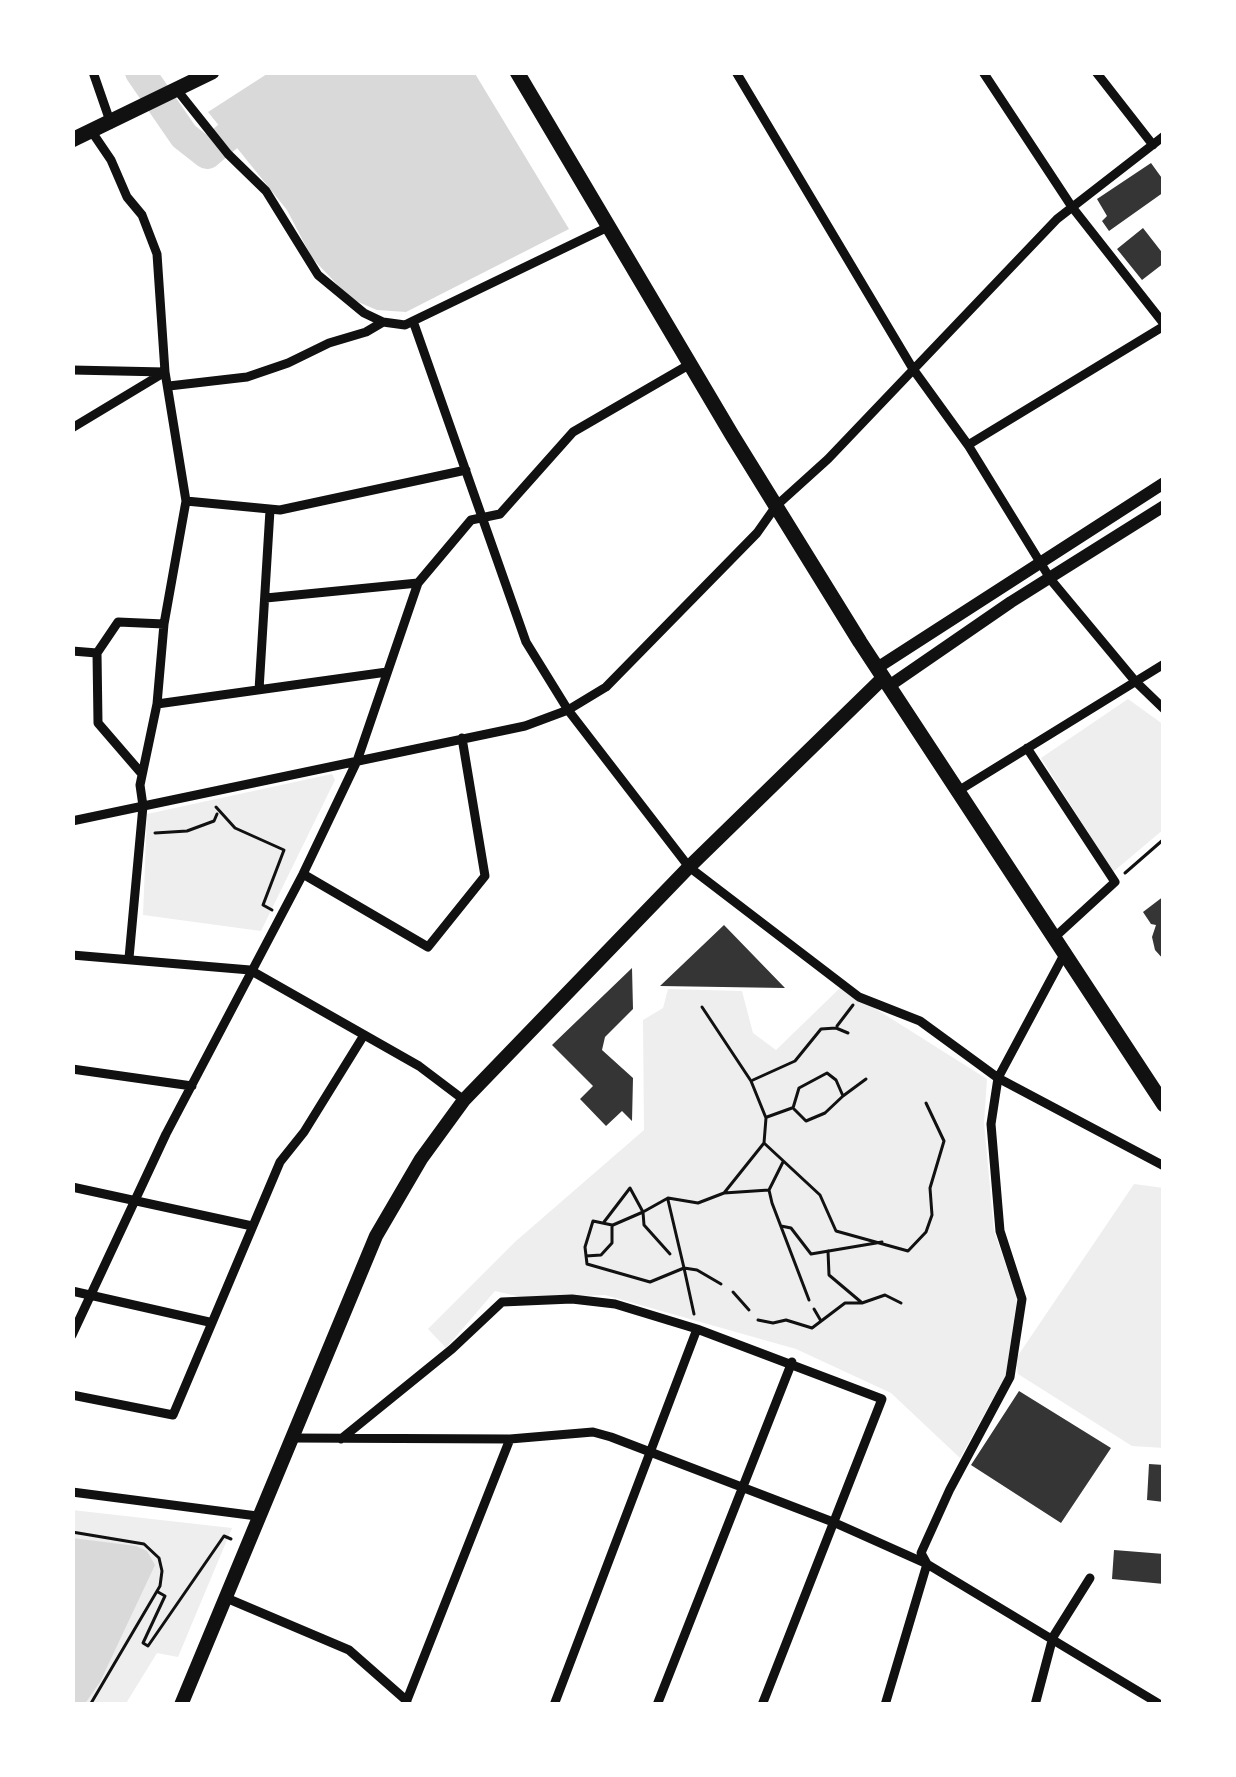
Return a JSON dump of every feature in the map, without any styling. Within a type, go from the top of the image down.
[{"type":"main road","points":[[72,140],[212,72]]},
{"type":"main road","points":[[517,72],[776,506],[1164,1106]]},
{"type":"main road","points":[[181,1705],[376,1236],[421,1159],[464,1100],[689,867],[883,677]]},
{"type":"street","points":[[93,72],[111,124]]},
{"type":"street","points":[[736,72],[913,369],[968,445],[1051,580],[1164,710]]},
{"type":"street","points":[[968,445],[1164,325],[1072,207],[983,72]]},
{"type":"street","points":[[1096,72],[1153,145]]},
{"type":"street","points":[[176,91],[266,191],[318,275],[383,322],[413,322],[608,227]]},
{"type":"street","points":[[92,132],[142,215],[157,254],[165,372],[186,501],[164,624],[158,704],[142,775],[130,958]]},
{"type":"street","points":[[72,821],[525,726],[568,710],[620,677],[757,533],[776,506],[828,459],[1072,207],[1164,136]]},
{"type":"street","points":[[169,386],[248,377],[383,322]]},
{"type":"street","points":[[413,322],[526,642],[568,710],[689,867],[859,997],[920,1021],[998,1078],[1164,1166]]},
{"type":"street","points":[[72,1335],[357,761],[418,583],[471,520],[500,514],[573,432],[692,363]]},
{"type":"street","points":[[72,370],[165,372]]},
{"type":"street","points":[[72,428],[165,372]]},
{"type":"street","points":[[186,501],[270,510],[466,470]]},
{"type":"street","points":[[883,677],[1040,562],[1164,483]]},
{"type":"street","points":[[883,677],[1051,580],[1164,506]]},
{"type":"street","points":[[259,690],[270,510]]},
{"type":"street","points":[[266,598],[418,583]]},
{"type":"street","points":[[142,775],[98,723],[97,653],[118,622],[164,624]]},
{"type":"street","points":[[72,651],[97,653]]},
{"type":"street","points":[[958,791],[1164,664]]},
{"type":"street","points":[[158,704],[387,672]]},
{"type":"street","points":[[303,874],[428,946],[485,876],[462,738]]},
{"type":"street","points":[[1027,748],[1114,881],[1056,936]]},
{"type":"street","points":[[886,1705],[927,1564],[921,1553],[1010,1378],[1022,1299],[1000,1231],[991,1124],[998,1078],[1066,951]]},
{"type":"street","points":[[72,955],[250,970],[418,1066],[464,1100]]},
{"type":"street","points":[[72,1395],[172,1415],[280,1162],[364,1035]]},
{"type":"street","points":[[72,1069],[192,1086]]},
{"type":"street","points":[[72,1187],[252,1226]]},
{"type":"street","points":[[72,1291],[209,1322]]},
{"type":"street","points":[[340,1439],[452,1349],[502,1302],[615,1304],[694,1324],[882,1399],[762,1705]]},
{"type":"street","points":[[554,1705],[651,1454],[694,1324]]},
{"type":"street","points":[[657,1705],[791,1362]]},
{"type":"street","points":[[290,1438],[510,1439],[593,1432],[833,1522],[927,1564],[1160,1705]]},
{"type":"street","points":[[224,1597],[349,1650],[407,1703],[510,1439]]},
{"type":"street","points":[[72,1492],[257,1516]]},
{"type":"street","points":[[1035,1705],[1053,1637],[1090,1578]]},
{"type":"path","points":[[213,792],[218,812],[235,828],[284,850],[263,905]]},
{"type":"path","points":[[139,834],[187,831],[214,821],[218,812]]},
{"type":"path","points":[[1114,881],[1164,839]]},
{"type":"path","points":[[836,1028],[859,997]]},
{"type":"path","points":[[702,1007],[752,1081],[766,1118],[764,1143],[724,1193]]},
{"type":"path","points":[[752,1081],[795,1061],[821,1029],[836,1028],[848,1034]]},
{"type":"path","points":[[793,1108],[799,1088],[827,1073],[843,1096]]},
{"type":"path","points":[[793,1108],[806,1120],[825,1113],[866,1079]]},
{"type":"path","points":[[764,1143],[820,1195],[836,1231],[908,1251],[926,1232],[932,1215],[930,1188],[944,1141],[926,1103]]},
{"type":"path","points":[[766,1118],[793,1108]]},
{"type":"path","points":[[783,1160],[770,1190],[809,1300]]},
{"type":"path","points":[[603,1224],[630,1188],[643,1212],[644,1225],[670,1254]]},
{"type":"path","points":[[721,1284],[684,1268],[650,1282],[587,1264],[585,1247],[593,1221],[612,1226],[668,1198],[698,1203],[724,1193],[770,1190]]},
{"type":"path","points":[[668,1198],[694,1324]]},
{"type":"path","points":[[586,1256],[601,1256],[612,1243],[612,1226]]},
{"type":"path","points":[[781,1226],[791,1228],[811,1254],[884,1242]]},
{"type":"path","points":[[828,1251],[829,1275],[862,1303]]},
{"type":"path","points":[[734,1292],[749,1310]]},
{"type":"path","points":[[758,1320],[786,1320],[812,1328],[845,1304],[885,1295],[901,1304]]},
{"type":"path","points":[[814,1309],[821,1322]]},
{"type":"path","points":[[72,1532],[136,1541],[159,1558],[162,1571],[157,1592],[90,1705]]},
{"type":"path","points":[[157,1592],[165,1596],[143,1643],[148,1646],[224,1536],[245,1546]]},
{"type":"shaded area","points":[[270,72],[474,72],[569,229],[406,312],[377,310],[351,299],[312,258],[287,210],[208,112]]},
{"type":"shaded area","points":[[1128,699],[1164,725],[1164,829],[1113,872],[1041,758]]},
{"type":"shaded area","points":[[332,774],[335,780],[261,931],[143,915],[147,814]]},
{"type":"shaded area","points":[[841,987],[987,1079],[984,1123],[994,1231],[1017,1298],[1006,1375],[960,1458],[891,1393],[796,1349],[605,1295],[525,1298],[495,1291],[446,1348],[428,1329],[516,1241],[644,1130],[643,1020],[663,1008],[668,989],[742,991],[753,1033],[776,1050]]},
{"type":"shaded area","points":[[1134,1184],[1164,1188],[1164,1448],[1132,1446],[1018,1374],[1015,1360]]},
{"type":"shaded area","points":[[72,1510],[232,1528],[178,1657],[157,1653],[125,1705],[72,1705]]},
{"type":"shaded area","points":[[72,1538],[136,1546],[147,1551],[155,1565],[100,1682],[84,1705],[72,1705]]},
{"type":"building","points":[[1151,163],[1164,181],[1164,192],[1109,231],[1097,199]]},
{"type":"building","points":[[1143,228],[1164,255],[1164,263],[1142,280],[1117,249]]},
{"type":"building","points":[[1164,896],[1164,960],[1152,937],[1156,925],[1143,912]]},
{"type":"building","points":[[724,925],[785,988],[660,986]]},
{"type":"building","points":[[632,968],[633,1009],[605,1037],[602,1050],[633,1078],[632,1121],[622,1111],[606,1126],[580,1099],[593,1086],[552,1045]]},
{"type":"building","points":[[1019,1391],[1111,1448],[1061,1523],[971,1465]]},
{"type":"building","points":[[1149,1464],[1164,1465],[1164,1502],[1147,1500]]},
{"type":"building","points":[[1114,1550],[1164,1554],[1164,1584],[1112,1579]]},
{"type":"waterway","points":[[140,72],[184,136],[207,154],[227,137]]}]
